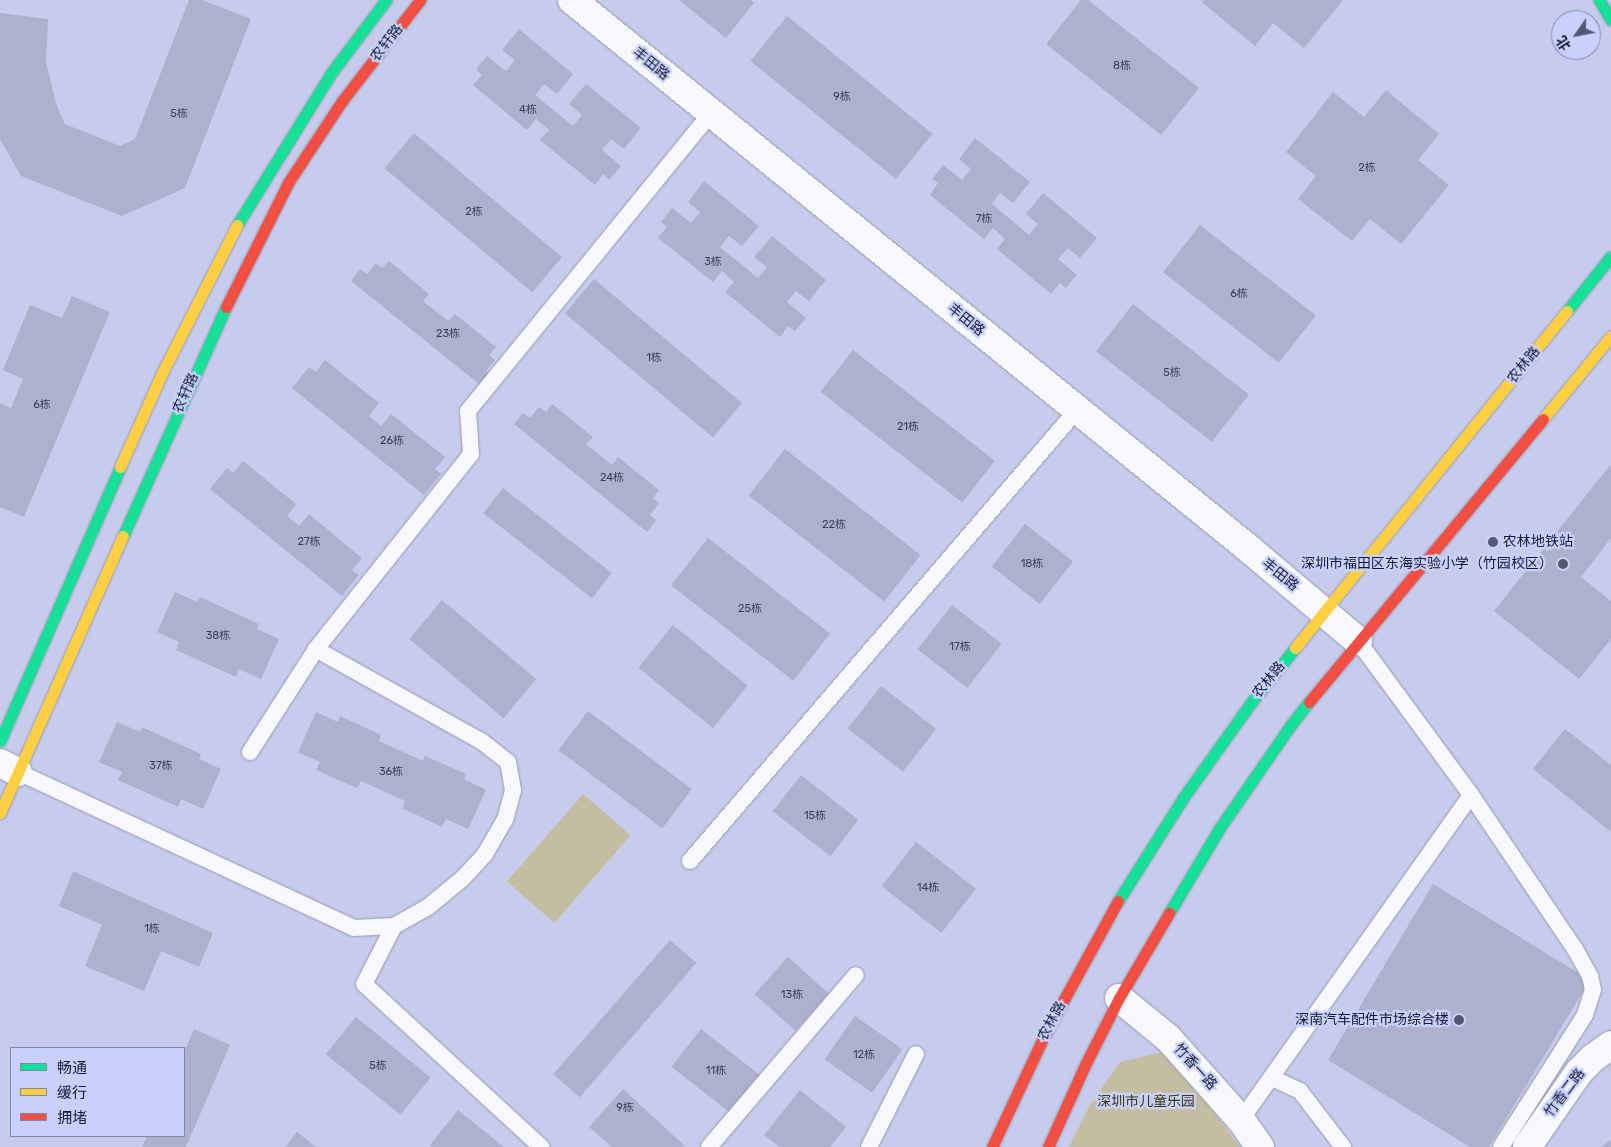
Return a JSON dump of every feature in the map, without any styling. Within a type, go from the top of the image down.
[{"type":"main road","name":"农轩路","points":[[0,741],[162,373],[202,291],[247,207],[293,132],[332,72],[386,0]]},
{"type":"main road","name":"农轩路","points":[[0,813],[9,768],[247,261],[288,183],[331,118],[420,0]]},
{"type":"main road","points":[[1598,0],[1611,20]]},
{"type":"main road","name":"农林路","points":[[992,1147],[1044,1036],[1117,902],[1183,798],[1250,704],[1611,256]]},
{"type":"main road","points":[[1048,1147],[1085,1065],[1119,998],[1219,829],[1290,726],[1358,641],[1611,336]]},
{"type":"street","name":"丰田路","points":[[572,0],[1325,611],[1358,641]]},
{"type":"street","name":"竹香一路","points":[[1119,998],[1168,1038],[1241,1120],[1260,1147]]},
{"type":"street","name":"竹香二路","points":[[1527,1147],[1578,1072],[1611,1045]]},
{"type":"lane","points":[[250,752],[316,649],[471,454],[468,411],[711,113]]},
{"type":"lane","points":[[690,861],[1077,410]]},
{"type":"lane","points":[[1358,641],[1471,795],[1584,963],[1590,976],[1592,990],[1585,1015],[1501,1147]]},
{"type":"lane","points":[[9,768],[354,928],[394,926],[428,907],[462,879],[485,854],[505,820],[513,790],[508,762],[481,741],[316,649]]},
{"type":"lane","points":[[1241,1120],[1471,795]]},
{"type":"lane","points":[[394,926],[364,984],[541,1147]]},
{"type":"lane","points":[[709,1147],[856,975]]},
{"type":"lane","points":[[869,1147],[916,1054]]},
{"type":"lane","points":[[1272,1078],[1300,1091],[1343,1147]]},
{"type":"green space","points":[[583,794],[631,835],[554,923],[507,882]]},
{"type":"green space","name":"深圳市儿童乐园","points":[[1163,1052],[1197,1090],[1240,1147],[1069,1147],[1089,1107],[1120,1062]]},
{"type":"building","points":[[189,0],[202,0],[251,19],[185,188],[122,216],[21,176],[0,139],[0,13],[48,19],[46,62],[56,104],[65,124],[120,146],[135,139]]},
{"type":"building","points":[[679,0],[751,0],[754,3],[726,38]]},
{"type":"building","points":[[1081,0],[1088,0],[1199,88],[1161,135],[1046,44]]},
{"type":"building","points":[[1204,0],[1343,0],[1304,48],[1273,23],[1255,46],[1202,2]]},
{"type":"building","points":[[787,16],[932,134],[896,179],[750,61]]},
{"type":"building","points":[[519,29],[573,74],[557,94],[544,84],[535,95],[573,126],[582,115],[569,104],[586,84],[641,128],[624,149],[611,139],[602,150],[621,166],[609,180],[603,174],[595,185],[540,140],[549,130],[536,119],[527,130],[473,85],[482,75],[476,69],[487,56],[506,71],[515,60],[502,50]]},
{"type":"building","points":[[1386,90],[1439,134],[1418,160],[1449,185],[1401,244],[1370,219],[1352,241],[1298,199],[1316,176],[1286,152],[1333,92],[1364,117]]},
{"type":"building","points":[[414,133],[562,257],[532,292],[384,168]]},
{"type":"building","points":[[975,138],[1030,182],[1013,203],[1000,193],[992,204],[1029,235],[1038,224],[1026,214],[1043,193],[1097,238],[1080,258],[1068,248],[1058,259],[1077,275],[1066,288],[1060,283],[1051,294],[997,249],[1005,239],[993,228],[984,239],[930,195],[938,183],[932,179],[943,165],[962,180],[971,169],[959,159]]},
{"type":"building","points":[[704,181],[759,226],[742,246],[729,236],[720,247],[758,278],[767,267],[754,257],[772,236],[826,280],[809,301],[796,291],[787,302],[806,318],[795,331],[788,326],[780,337],[725,292],[734,282],[722,271],[713,282],[658,238],[667,227],[661,222],[672,208],[691,223],[700,212],[688,202]]},
{"type":"building","points":[[1200,225],[1316,316],[1279,363],[1163,272]]},
{"type":"building","points":[[389,261],[429,294],[423,301],[448,321],[455,314],[496,347],[489,355],[495,360],[486,371],[493,376],[484,388],[351,281],[360,269],[367,274],[376,263],[382,268]]},
{"type":"building","points":[[594,279],[742,403],[713,438],[565,313]]},
{"type":"building","points":[[72,296],[110,312],[24,517],[0,507],[0,403],[11,408],[23,379],[3,370],[30,305],[62,318]]},
{"type":"building","points":[[1133,304],[1249,395],[1212,442],[1096,351]]},
{"type":"building","points":[[853,350],[995,461],[962,503],[820,392]]},
{"type":"building","points":[[325,360],[379,403],[369,416],[381,426],[391,414],[445,457],[435,469],[441,474],[424,495],[292,388],[309,367],[316,372]]},
{"type":"building","points":[[552,404],[593,437],[586,444],[612,465],[618,457],[659,490],[653,498],[659,503],[650,515],[656,520],[647,532],[514,424],[523,413],[530,418],[539,407],[546,412]]},
{"type":"building","points":[[785,449],[921,555],[884,601],[749,495]]},
{"type":"building","points":[[243,461],[296,504],[287,516],[299,526],[309,514],[362,558],[352,570],[359,575],[342,596],[210,489],[227,468],[233,473]]},
{"type":"building","points":[[1611,464],[1611,538],[1581,577],[1611,601],[1611,639],[1579,679],[1494,611]]},
{"type":"building","points":[[503,488],[612,573],[592,598],[483,513]]},
{"type":"building","points":[[1025,524],[1073,562],[1040,604],[992,567]]},
{"type":"building","points":[[708,538],[830,633],[793,681],[671,585]]},
{"type":"building","points":[[175,592],[197,602],[200,597],[259,624],[257,629],[279,639],[261,679],[239,669],[236,677],[176,650],[179,642],[157,632]]},
{"type":"building","points":[[442,600],[536,679],[503,718],[409,639]]},
{"type":"building","points":[[952,605],[1002,644],[967,688],[918,649]]},
{"type":"building","points":[[673,625],[748,685],[713,728],[638,668]]},
{"type":"building","points":[[881,686],[936,729],[903,772],[848,729]]},
{"type":"building","points":[[588,711],[692,789],[662,828],[559,750]]},
{"type":"building","points":[[316,712],[338,722],[340,716],[381,735],[379,741],[423,761],[425,756],[466,774],[464,779],[486,790],[468,829],[446,819],[442,827],[402,808],[405,801],[361,781],[357,788],[316,770],[320,762],[298,752]]},
{"type":"building","points":[[117,722],[140,732],[142,727],[201,754],[199,759],[221,769],[203,809],[181,799],[178,807],[118,780],[122,772],[99,762]]},
{"type":"building","points":[[1565,729],[1611,765],[1611,832],[1533,769]]},
{"type":"building","points":[[801,775],[859,820],[830,856],[773,811]]},
{"type":"building","points":[[916,842],[976,889],[941,933],[882,886]]},
{"type":"building","points":[[73,871],[213,933],[199,967],[161,951],[144,991],[85,966],[102,925],[59,906]]},
{"type":"building","name":"深南汽车配件市场综合楼","points":[[1433,884],[1590,980],[1489,1147],[1470,1147],[1328,1060]]},
{"type":"building","points":[[670,940],[696,963],[580,1097],[553,1074]]},
{"type":"building","points":[[788,957],[829,994],[795,1031],[755,994]]},
{"type":"building","points":[[855,1016],[903,1049],[872,1093],[825,1059]]},
{"type":"building","points":[[356,1017],[431,1077],[400,1115],[326,1054]]},
{"type":"building","points":[[194,1029],[230,1045],[186,1147],[142,1147],[147,1137],[185,1137],[185,1050]]},
{"type":"building","points":[[701,1029],[760,1075],[731,1113],[671,1067]]},
{"type":"building","points":[[623,1089],[686,1147],[612,1147],[589,1127]]},
{"type":"building","points":[[800,1090],[846,1127],[830,1147],[780,1147],[764,1135]]},
{"type":"building","points":[[458,1110],[504,1147],[432,1147],[430,1145]]},
{"type":"building","points":[[297,1132],[316,1147],[285,1147]]},
{"type":"building","points":[[1611,1140],[1611,1147],[1601,1147]]},
{"type":"traffic: fast","points":[[237,225],[332,72],[386,0]]},
{"type":"traffic: fast","points":[[1599,0],[1611,20]]},
{"type":"traffic: fast","points":[[1567,311],[1611,256]]},
{"type":"traffic: fast","points":[[123,536],[226,307]]},
{"type":"traffic: fast","points":[[0,741],[120,467]]},
{"type":"traffic: fast","points":[[1118,901],[1183,798],[1250,704],[1295,648]]},
{"type":"traffic: fast","points":[[1169,913],[1219,829],[1290,726],[1309,702]]},
{"type":"traffic: slow","points":[[120,467],[162,373],[237,225]]},
{"type":"traffic: slow","points":[[1295,648],[1567,311]]},
{"type":"traffic: slow","points":[[1543,419],[1611,336]]},
{"type":"traffic: slow","points":[[0,813],[123,536]]},
{"type":"traffic: jam","points":[[226,307],[288,183],[342,101],[420,0]]},
{"type":"traffic: jam","points":[[1309,702],[1543,419]]},
{"type":"traffic: jam","points":[[992,1147],[1044,1036],[1118,901]]},
{"type":"traffic: jam","points":[[1048,1147],[1085,1065],[1119,998],[1169,913]]},
{"type":"place","name":"农林地铁站","points":[[1493,542]]},
{"type":"place","name":"深圳市福田区东海实验小学（竹园校区）","points":[[1563,564]]},
{"type":"place","name":"深南汽车配件市场综合楼","points":[[1459,1020]]}]
